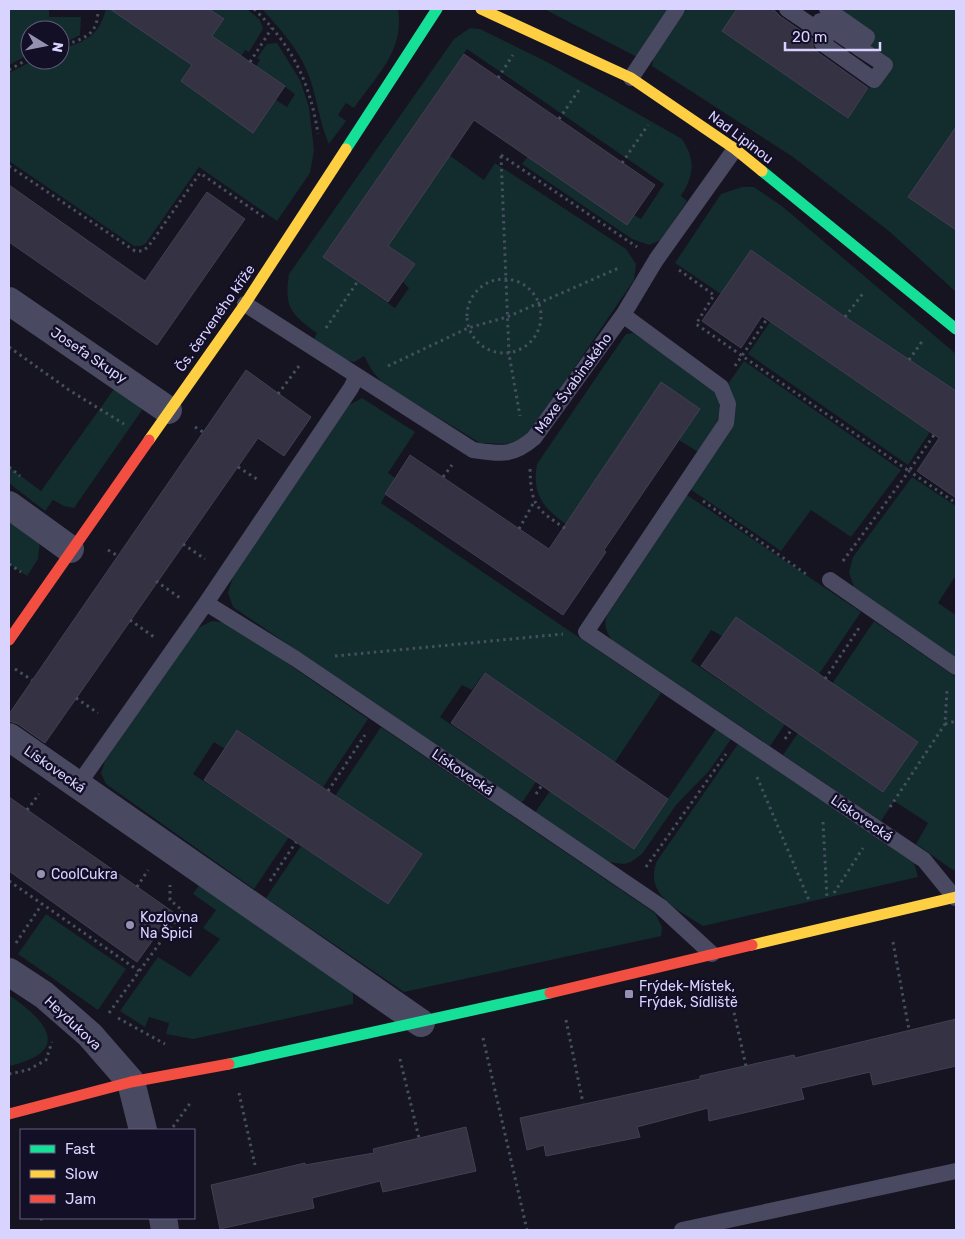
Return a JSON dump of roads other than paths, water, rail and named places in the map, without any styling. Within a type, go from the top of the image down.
[{"type":"street","name":"Čs. červeného kříže","points":[[9,640],[70,549],[245,304],[437,9]]},
{"type":"street","name":"Nad Lipinou","points":[[481,9],[631,78],[735,149],[956,329]]},
{"type":"street","name":"Josefa Skupy","points":[[9,301],[168,410]]},
{"type":"street","points":[[9,506],[70,549]]},
{"type":"street","name":"Lískovecká","points":[[9,737],[421,1023]]},
{"type":"street","name":"Lískovecká","points":[[9,1114],[131,1082],[250,1060],[421,1023],[956,898]]},
{"type":"street","name":"Heydukova","points":[[15,961],[44,995],[90,1035],[131,1082]]},
{"type":"street","points":[[131,1082],[143,1129]]},
{"type":"lane","points":[[631,78],[677,9]]},
{"type":"lane","points":[[787,9],[827,36],[822,43],[874,80],[885,65],[802,9]]},
{"type":"lane","points":[[827,9],[867,37],[859,48]]},
{"type":"lane","name":"Maxe Švabinského","points":[[245,304],[474,450],[508,454],[525,446],[534,438],[623,315],[656,260],[735,149]]},
{"type":"lane","name":"Lískovecká","points":[[623,315],[721,387],[728,404],[726,423],[586,632],[924,860],[956,898]]},
{"type":"lane","points":[[78,785],[206,603],[351,388],[357,376]]},
{"type":"lane","points":[[830,580],[956,667]]},
{"type":"lane","name":"Lískovecká","points":[[206,603],[296,659],[660,906],[712,954]]},
{"type":"lane","points":[[682,1230],[956,1171]]},
{"type":"place","name":"CoolCukra","points":[[41,874]]},
{"type":"place","name":"Kozlovna Na Špici","points":[[130,925]]},
{"type":"place","name":"Frýdek-Místek, Frýdek, Sídliště","points":[[629,994]]}]
